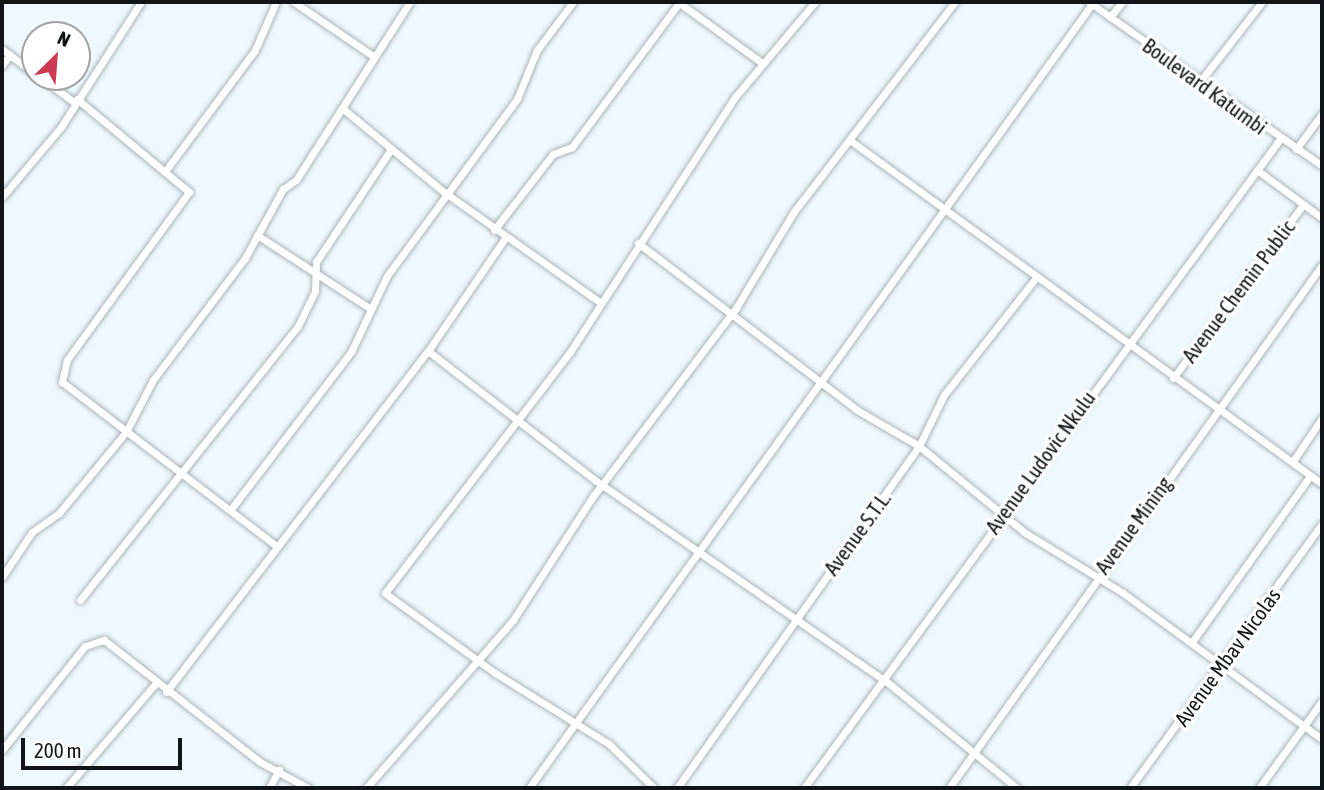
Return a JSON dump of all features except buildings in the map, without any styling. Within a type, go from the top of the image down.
[{"type":"street","points":[[2,197],[76,101],[141,2]]},
{"type":"street","points":[[166,170],[255,50],[276,2]]},
{"type":"street","points":[[294,2],[373,56]]},
{"type":"street","points":[[2,577],[32,532],[59,513],[126,432],[153,380],[257,235],[410,2]]},
{"type":"street","points":[[230,509],[351,352],[371,309],[444,192],[517,99],[537,50],[573,2]]},
{"type":"street","points":[[494,230],[552,155],[572,147],[678,2],[762,63]]},
{"type":"street","points":[[654,788],[609,744],[574,725],[385,593],[601,303],[638,243],[762,63],[815,2]]},
{"type":"street","points":[[366,788],[429,723],[477,659],[513,620],[603,485],[730,316],[793,213],[954,2]]},
{"type":"street","points":[[1110,17],[1122,2]]},
{"type":"street","points":[[1199,83],[1262,2]]},
{"type":"street","points":[[528,788],[946,209],[1091,3]]},
{"type":"street","name":"Boulevard Katumbi","points":[[1091,3],[1199,83],[1322,166]]},
{"type":"street","points":[[2,49],[21,63]]},
{"type":"street","points":[[2,65],[10,55]]},
{"type":"street","points":[[61,91],[185,185],[185,200],[61,374],[70,391],[274,544]]},
{"type":"street","points":[[342,108],[494,230],[601,303]]},
{"type":"street","points":[[1296,149],[1322,114]]},
{"type":"street","name":"Avenue Ludovic Nkulu","points":[[804,788],[887,682],[1001,513],[1280,139]]},
{"type":"street","points":[[850,141],[946,209],[1035,279],[1173,378],[1220,408],[1322,484]]},
{"type":"street","points":[[80,600],[184,474],[299,326],[317,279],[316,262],[391,149]]},
{"type":"street","points":[[1256,170],[1322,218]]},
{"type":"street","name":"Avenue Chemin Public","points":[[1173,378],[1303,205]]},
{"type":"street","points":[[257,235],[317,279],[371,309]]},
{"type":"street","points":[[166,692],[274,544],[428,351],[505,238]]},
{"type":"street","points":[[638,243],[821,383],[919,446],[1001,513],[1192,642],[1322,739]]},
{"type":"street","name":"Avenue Mining","points":[[949,788],[977,752],[1096,578],[1322,265]]},
{"type":"street","name":"Avenue S.T.L.","points":[[677,788],[919,446],[944,395],[1035,279]]},
{"type":"street","points":[[428,351],[603,485],[797,617],[887,682],[977,752],[1017,788]]},
{"type":"street","points":[[1293,461],[1322,418]]},
{"type":"street","points":[[1192,642],[1310,476]]},
{"type":"street","name":"Avenue Mbav Nicolas","points":[[1130,788],[1225,666],[1322,524]]},
{"type":"street","points":[[2,750],[92,639],[104,640],[166,692],[308,788]]},
{"type":"street","points":[[66,788],[155,684]]},
{"type":"street","points":[[1259,788],[1322,701]]},
{"type":"street","points":[[269,788],[279,770]]}]
